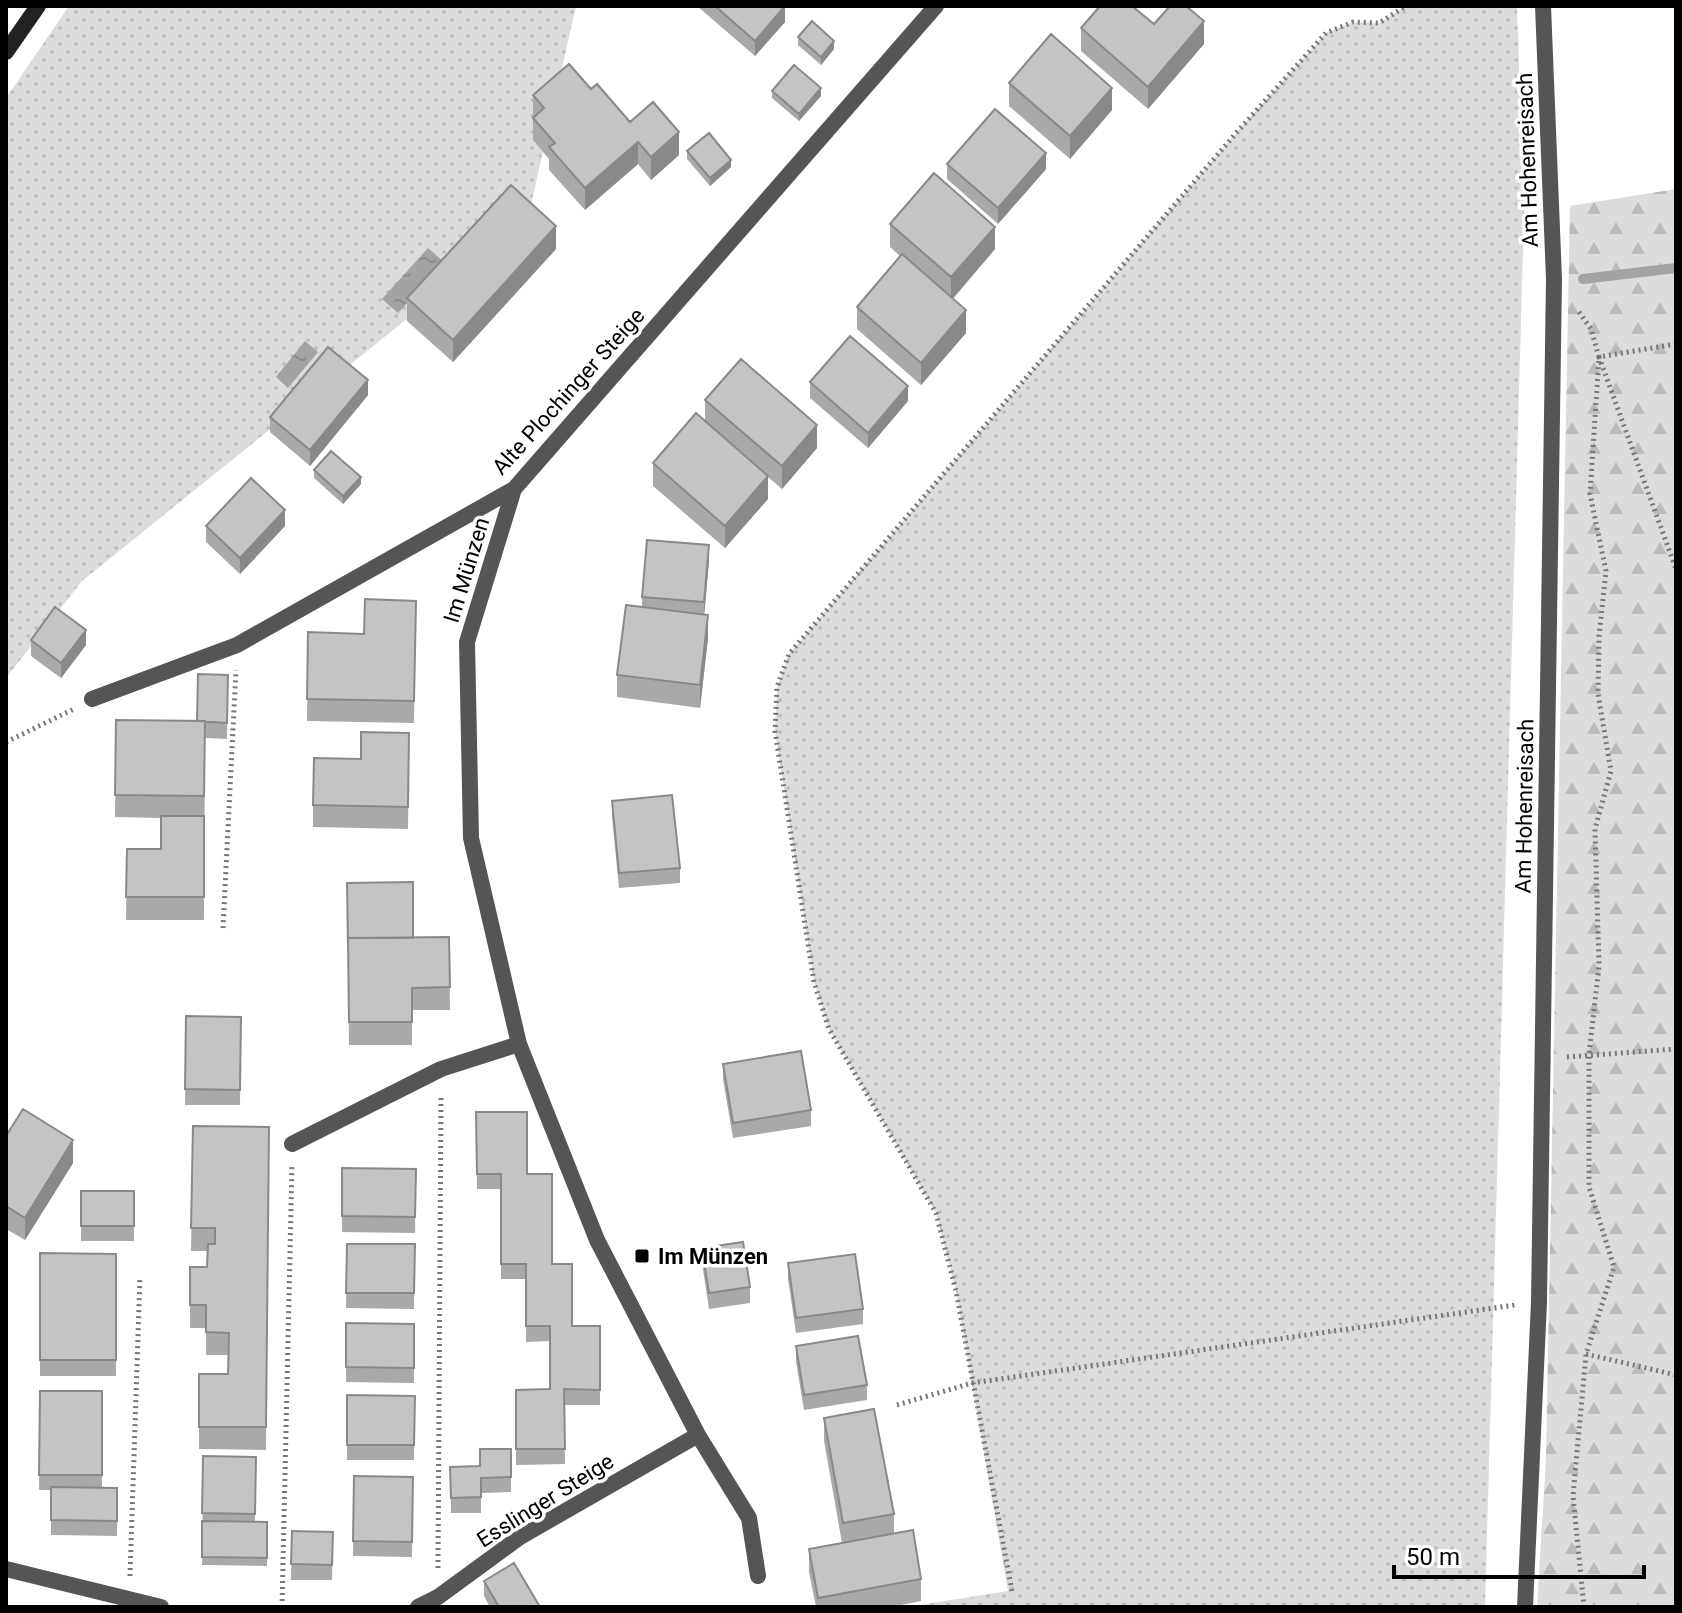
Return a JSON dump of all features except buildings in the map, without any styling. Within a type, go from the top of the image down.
[{"type":"main road","points":[[6,52],[38,6]]},
{"type":"street","name":"Alte Plochinger Steige","points":[[92,699],[237,645],[514,489],[936,6]]},
{"type":"street","name":"Am Hohenreisach","points":[[1525,1607],[1539,1302],[1554,279],[1543,6]]},
{"type":"street","name":"Im Münzen","points":[[514,489],[467,642],[471,838],[519,1044],[597,1240],[698,1435],[749,1518],[758,1576]]},
{"type":"street","points":[[292,1144],[441,1069],[519,1044]]},
{"type":"street","name":"Esslinger Steige","points":[[418,1607],[438,1597],[520,1537],[698,1435]]},
{"type":"street","points":[[6,1569],[161,1607]]},
{"type":"path","points":[[1012,1591],[956,1291],[936,1213],[829,1029],[814,982],[775,731],[777,687],[789,654],[1237,132],[1326,33],[1353,22],[1379,23],[1406,6]]},
{"type":"path","points":[[1554,279],[1591,329],[1676,569]]},
{"type":"path","points":[[1599,357],[1676,344]]},
{"type":"path","points":[[1584,1607],[1573,1496],[1586,1354],[1614,1267],[1589,1187],[1589,1054],[1599,966],[1595,829],[1611,771],[1598,694],[1599,636],[1606,571],[1590,494],[1599,357]]},
{"type":"path","points":[[223,928],[237,645]]},
{"type":"path","points":[[6,742],[92,699]]},
{"type":"path","points":[[1542,1060],[1676,1049]]},
{"type":"path","points":[[438,1597],[441,1069]]},
{"type":"path","points":[[282,1607],[292,1144]]},
{"type":"path","points":[[130,1601],[140,1277]]},
{"type":"path","points":[[897,1405],[972,1383],[1539,1302]]},
{"type":"path","points":[[1586,1354],[1676,1375]]},
{"type":"green space","points":[[69,6],[576,6],[527,222],[82,581],[6,678],[6,98]]},
{"type":"green space","points":[[1406,6],[1517,6],[1524,213],[1485,1607],[907,1607],[1008,1591],[956,1291],[936,1213],[829,1029],[814,982],[775,731],[777,687],[789,654],[1237,132],[1326,33],[1353,22],[1379,23]]},
{"type":"green space","points":[[1676,189],[1676,1607],[1537,1607],[1546,1458],[1570,206]]},
{"type":"water","points":[[428,248],[444,262],[398,313],[382,299]]},
{"type":"water","points":[[305,341],[318,352],[288,388],[276,377]]},
{"type":"waterway","points":[[1583,279],[1676,268]]},
{"type":"place","name":"Im Münzen","points":[[642,1256]]}]
